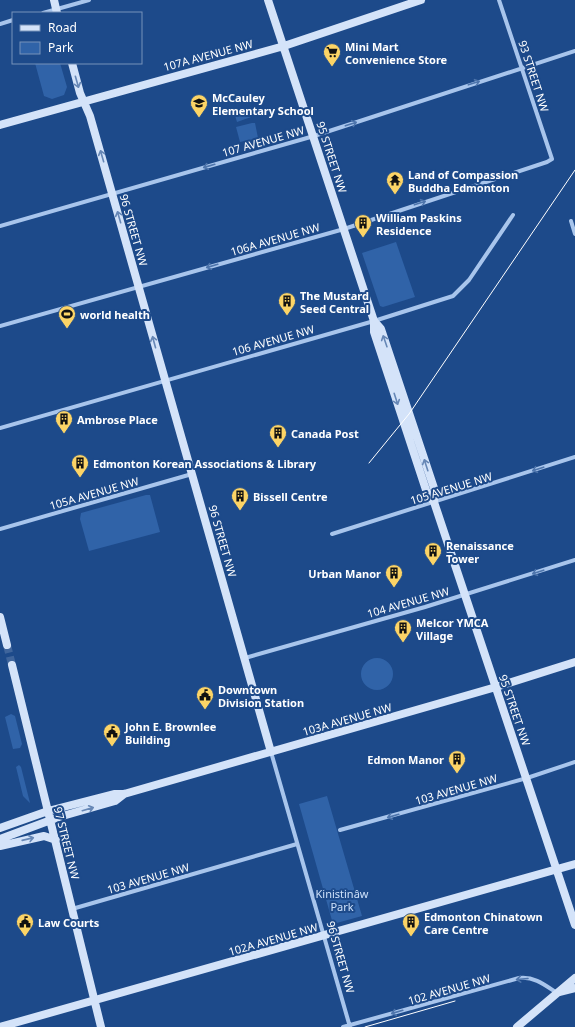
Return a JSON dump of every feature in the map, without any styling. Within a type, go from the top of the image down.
[{"type":"street","points":[[54,0],[57,11],[89,0]]},
{"type":"street","name":"95 STREET NW","points":[[268,0],[374,321],[374,332],[426,493],[434,502],[575,925]]},
{"type":"street","name":"107A AVENUE NW","points":[[0,125],[284,46],[421,0]]},
{"type":"street","name":"93 STREET NW","points":[[499,0],[552,159]]},
{"type":"street","points":[[0,24],[12,20]]},
{"type":"street","name":"107 AVENUE NW","points":[[0,226],[314,136],[575,51]]},
{"type":"street","name":"96 STREET NW","points":[[72,64],[139,286],[349,1026]]},
{"type":"street","name":"106A AVENUE NW","points":[[0,326],[344,229],[547,162],[552,159]]},
{"type":"street","name":"106 AVENUE NW","points":[[0,428],[374,321],[453,296],[469,280],[513,215]]},
{"type":"street","points":[[571,221],[575,234]]},
{"type":"street","name":"105 AVENUE NW","points":[[332,534],[575,458]]},
{"type":"street","name":"105A AVENUE NW","points":[[0,528],[192,474]]},
{"type":"street","name":"104 AVENUE NW","points":[[245,658],[466,595],[575,560]]},
{"type":"street","points":[[0,617],[7,645]]},
{"type":"street","name":"103A AVENUE NW","points":[[0,828],[48,811],[114,794],[124,794],[496,687],[575,662]]},
{"type":"street","name":"97 STREET NW","points":[[12,665],[101,1027]]},
{"type":"street","name":"103 AVENUE NW","points":[[340,830],[527,778],[575,762]]},
{"type":"street","name":"103A AVENUE NW","points":[[0,839],[50,820],[115,800],[124,794]]},
{"type":"street","points":[[0,846],[44,836],[56,840]]},
{"type":"street","name":"103 AVENUE NW","points":[[72,909],[297,844]]},
{"type":"street","name":"102A AVENUE NW","points":[[0,1027],[575,864]]},
{"type":"street","name":"102 AVENUE NW","points":[[343,1027],[519,978],[535,980],[557,993]]},
{"type":"street","points":[[516,1027],[575,978]]},
{"type":"street","points":[[557,993],[575,988]]},
{"type":"green space","points":[[35,64],[60,64],[67,87],[64,95],[52,99],[44,96]]},
{"type":"green space","points":[[251,107],[254,116],[237,122],[234,112]]},
{"type":"green space","points":[[255,123],[258,138],[240,142],[236,127]]},
{"type":"green space","points":[[396,242],[415,297],[383,307],[380,306],[362,253]]},
{"type":"green space","points":[[150,495],[160,532],[89,551],[80,519],[81,513]]},
{"type":"green space","points":[[377,658],[383,659],[390,665],[393,674],[392,680],[386,687],[377,690],[371,689],[364,683],[361,674],[362,668],[368,661]]},
{"type":"green space","points":[[11,714],[15,716],[22,744],[20,748],[13,749],[5,717]]},
{"type":"green space","points":[[19,765],[21,767],[30,803],[23,796],[16,767]]},
{"type":"green space","name":"Kinistinâw Park","points":[[327,796],[362,916],[333,924],[299,804]]},
{"type":"tunnel","points":[[7,645],[12,665]]},
{"type":"tram line","points":[[369,463],[409,414],[575,170]]},
{"type":"tram line","points":[[365,1027],[455,1001]]},
{"type":"place","name":"Mini Mart Convenience Store","points":[[332,67]]},
{"type":"place","name":"McCauley Elementary School","points":[[199,118]]},
{"type":"place","name":"Land of Compassion Buddha Edmonton","points":[[395,195]]},
{"type":"place","name":"William Paskins Residence","points":[[363,238]]},
{"type":"place","name":"The Mustard Seed Central","points":[[287,316]]},
{"type":"place","name":"world health","points":[[67,329]]},
{"type":"place","name":"Ambrose Place","points":[[64,434]]},
{"type":"place","name":"Canada Post","points":[[278,448]]},
{"type":"place","name":"Edmonton Korean Associations & Library","points":[[80,478]]},
{"type":"place","name":"Bissell Centre","points":[[240,511]]},
{"type":"place","name":"Renaissance Tower","points":[[433,566]]},
{"type":"place","name":"Urban Manor","points":[[394,588]]},
{"type":"place","name":"Melcor YMCA Village","points":[[403,643]]},
{"type":"place","name":"Downtown Division Station","points":[[205,710]]},
{"type":"place","name":"John E. Brownlee Building","points":[[112,747]]},
{"type":"place","name":"Edmon Manor","points":[[457,774]]},
{"type":"place","name":"Law Courts","points":[[25,937]]},
{"type":"place","name":"Edmonton Chinatown Care Centre","points":[[411,937]]}]
